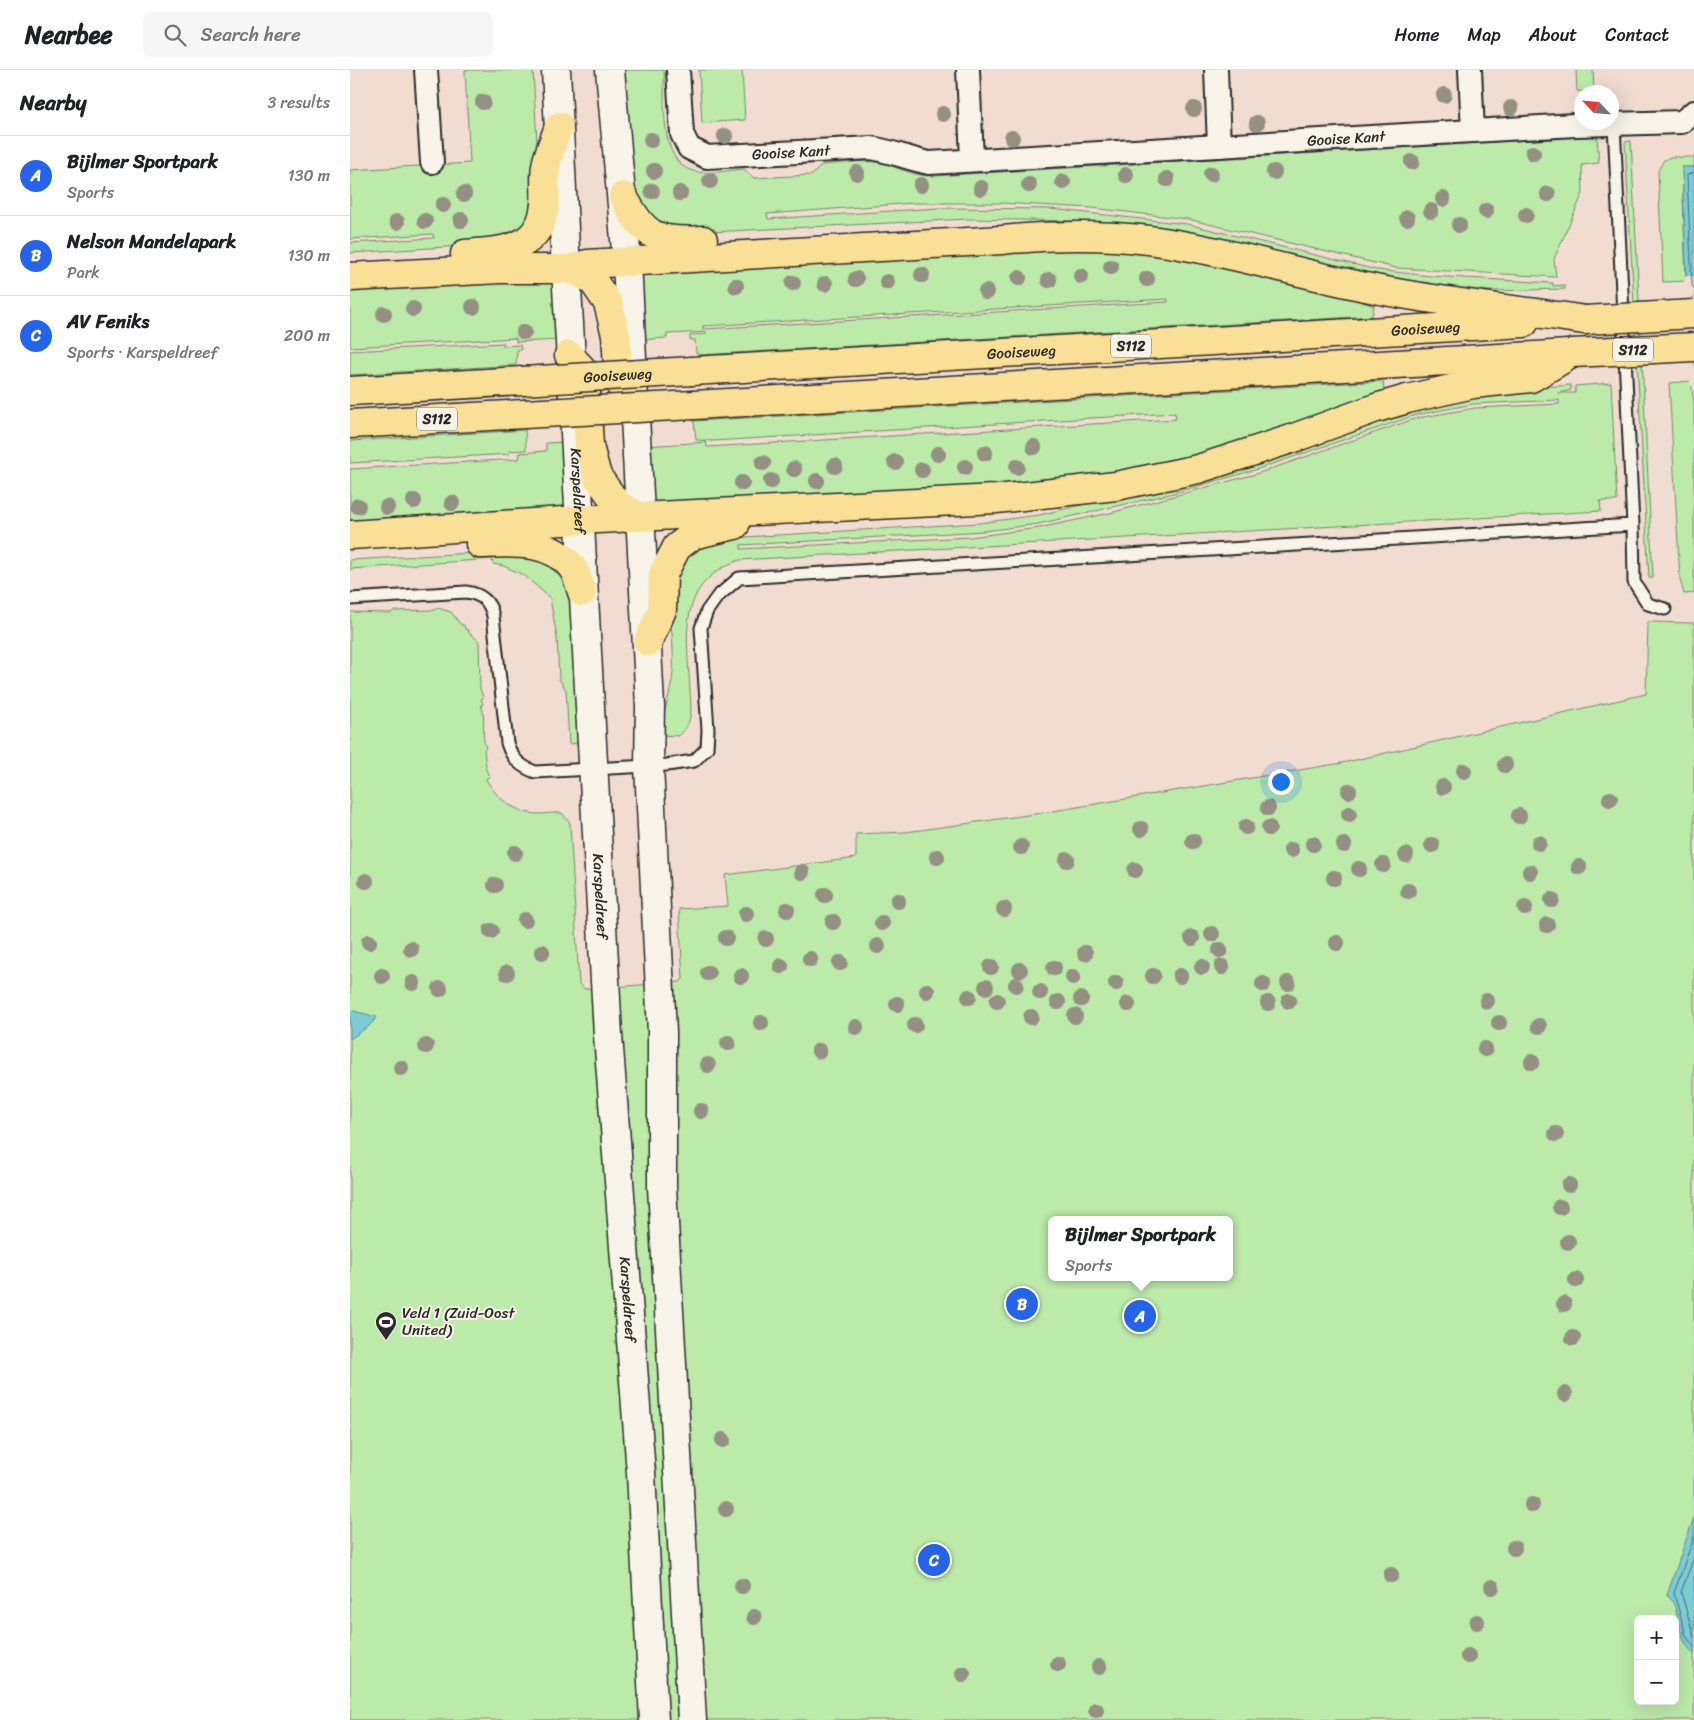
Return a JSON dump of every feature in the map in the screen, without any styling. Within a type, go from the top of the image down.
[{"type":"highway","points":[[420,272],[454,254],[514,247],[523,244],[530,238],[542,220],[545,207],[546,166],[559,126]]},
{"type":"highway","points":[[623,196],[633,216],[645,228],[666,241],[731,238],[767,253]]},
{"type":"highway","points":[[350,277],[420,272],[566,269],[588,264],[1002,240],[1050,235],[1100,236],[1148,240],[1193,248],[1377,290],[1576,319]]},
{"type":"highway","points":[[566,269],[581,273],[593,281],[608,303],[616,335],[619,383],[634,404]]},
{"type":"highway","name":"Gooiseweg","points":[[350,391],[1576,319],[1694,314]]},
{"type":"highway","name":"S112","points":[[350,424],[1694,347]]},
{"type":"highway","points":[[350,535],[578,520],[842,508],[1015,497],[1157,479],[1245,454],[1384,405],[1461,387],[1531,378],[1573,353]]},
{"type":"highway","points":[[569,355],[584,372],[589,446],[597,476],[617,504],[641,517]]},
{"type":"highway","points":[[648,642],[662,610],[663,574],[672,556],[684,540],[693,535],[727,525],[816,523],[842,508]]},
{"type":"highway","points":[[435,529],[463,544],[519,543],[544,548],[558,555],[572,567],[582,592]]},
{"type":"main road","name":"Karspeldreef","points":[[556,70],[569,355],[608,1035],[641,1473],[654,1720]]},
{"type":"main road","points":[[610,70],[623,196],[648,642],[649,766],[662,1032],[662,1186],[692,1720]]},
{"type":"street","points":[[426,70],[432,162]]},
{"type":"street","name":"Gooise Kant","points":[[678,70],[682,134],[689,148],[707,157],[871,148],[890,151],[911,160],[929,162],[1574,126]]},
{"type":"street","points":[[968,70],[972,159]]},
{"type":"street","points":[[1216,70],[1219,146]]},
{"type":"street","points":[[1470,70],[1474,131]]},
{"type":"street","name":"Gooise Kant","points":[[1619,124],[1682,122],[1694,112]]},
{"type":"lane","points":[[1614,130],[1634,582],[1648,604],[1656,608],[1665,609]]},
{"type":"lane","points":[[350,599],[466,592],[483,597],[492,609],[507,743],[515,760],[524,768],[535,772],[649,766],[694,761],[707,748],[708,730],[701,628],[708,611],[717,598],[739,578],[1632,524]]},
{"type":"green space","points":[[465,70],[533,70],[539,179],[532,208],[522,224],[508,235],[480,245],[350,253],[350,243],[434,238],[433,234],[350,239],[350,170],[470,163]]},
{"type":"green space","points":[[618,70],[664,70],[666,128],[674,156],[682,165],[693,171],[705,173],[744,169],[754,178],[812,175],[822,165],[859,162],[881,163],[912,173],[933,176],[1597,136],[1599,163],[1582,165],[1583,193],[1554,259],[1556,277],[1396,268],[1187,219],[1092,208],[1001,203],[914,203],[767,214],[768,219],[938,208],[1051,209],[1187,224],[1377,270],[1430,276],[1553,283],[1553,286],[1565,285],[1565,289],[1490,291],[1433,287],[1075,221],[969,219],[689,233],[655,221],[632,193]]},
{"type":"green space","points":[[699,70],[742,70],[745,120],[702,123]]},
{"type":"green space","points":[[1576,70],[1593,70],[1594,85],[1577,85]]},
{"type":"green space","points":[[1631,141],[1653,578],[1649,578],[1625,142]]},
{"type":"green space","points":[[1670,157],[1694,157],[1694,167],[1682,167],[1686,281],[1663,282],[1658,171],[1663,161]]},
{"type":"green space","points":[[1098,248],[1181,256],[1329,289],[1374,306],[1372,316],[699,355],[696,353],[695,340],[690,340],[690,335],[706,334],[706,332],[667,334],[667,338],[639,340],[639,270]],"holes":[[[1168,299],[1168,302],[703,329],[703,326]]]},
{"type":"green space","points":[[554,280],[560,340],[516,342],[516,338],[350,347],[350,287]]},
{"type":"green space","points":[[504,343],[503,346],[520,345],[521,350],[517,350],[516,365],[350,375],[350,351]]},
{"type":"green space","points":[[1383,381],[1384,390],[1377,396],[1163,467],[1048,485],[652,503],[645,446],[706,442],[707,447],[1176,419],[1175,413],[713,441],[696,440],[694,421]]},
{"type":"green space","points":[[1691,381],[1694,404],[1694,593],[1684,594],[1680,579],[1669,383]]},
{"type":"green space","points":[[1611,383],[1617,501],[1600,501],[1601,511],[739,560],[719,570],[704,583],[695,597],[690,613],[688,631],[691,703],[689,720],[684,731],[679,736],[661,735],[673,671],[671,590],[676,573],[686,559],[703,547],[728,538],[979,523],[1039,515],[1170,484],[1384,415],[1487,391],[1571,385],[1571,390],[1558,393],[1575,393],[1575,386]],"holes":[[[1559,400],[1559,404],[1475,408],[1417,418],[1256,474],[1110,513],[1039,528],[970,537],[741,549],[741,545],[984,531],[1038,524],[1170,494],[1255,470],[1416,415],[1473,404]]]},
{"type":"green space","points":[[525,430],[526,450],[509,451],[510,454],[350,463],[350,441]]},
{"type":"green space","points":[[565,442],[569,510],[350,526],[350,469],[519,459],[520,453],[546,451],[546,443]]},
{"type":"green space","points":[[506,551],[531,556],[546,564],[559,576],[570,597],[577,637],[583,743],[569,744],[566,690],[559,679],[557,638],[550,598],[525,576],[504,566],[493,564],[492,559],[350,569],[350,560]]},
{"type":"green space","points":[[438,608],[451,612],[461,625],[464,625],[465,629],[479,641],[480,688],[483,698],[481,699],[483,704],[481,705],[483,709],[484,743],[486,747],[484,750],[485,767],[489,777],[486,779],[501,799],[515,808],[539,814],[562,813],[570,823],[579,984],[585,989],[680,982],[683,979],[679,909],[728,906],[725,875],[856,858],[856,834],[906,832],[1035,814],[1342,763],[1646,694],[1648,622],[1694,623],[1694,1720],[350,1720],[350,612],[391,613],[394,611],[434,610]]},
{"type":"water","points":[[1682,167],[1694,167],[1694,366],[1687,289]]},
{"type":"water","points":[[350,1010],[377,1017],[369,1026],[350,1039]]},
{"type":"water","points":[[1694,1517],[1694,1654],[1683,1639],[1679,1615],[1677,1615],[1672,1600],[1667,1595]]},
{"type":"pier","points":[[1684,276],[1694,276],[1694,386],[1690,386],[1689,371],[1691,367],[1689,364],[1687,335],[1689,331],[1687,327],[1685,298],[1687,293],[1684,290]]},
{"type":"place","name":"Nelson Mandelapark","points":[[1022,1304]]},
{"type":"place","name":"Bijlmer Sportpark","points":[[1140,1316]]},
{"type":"place","name":"Veld 1 (Zuid-Oost United)","points":[[386,1341]]},
{"type":"place","name":"AV Feniks","points":[[934,1560]]}]
